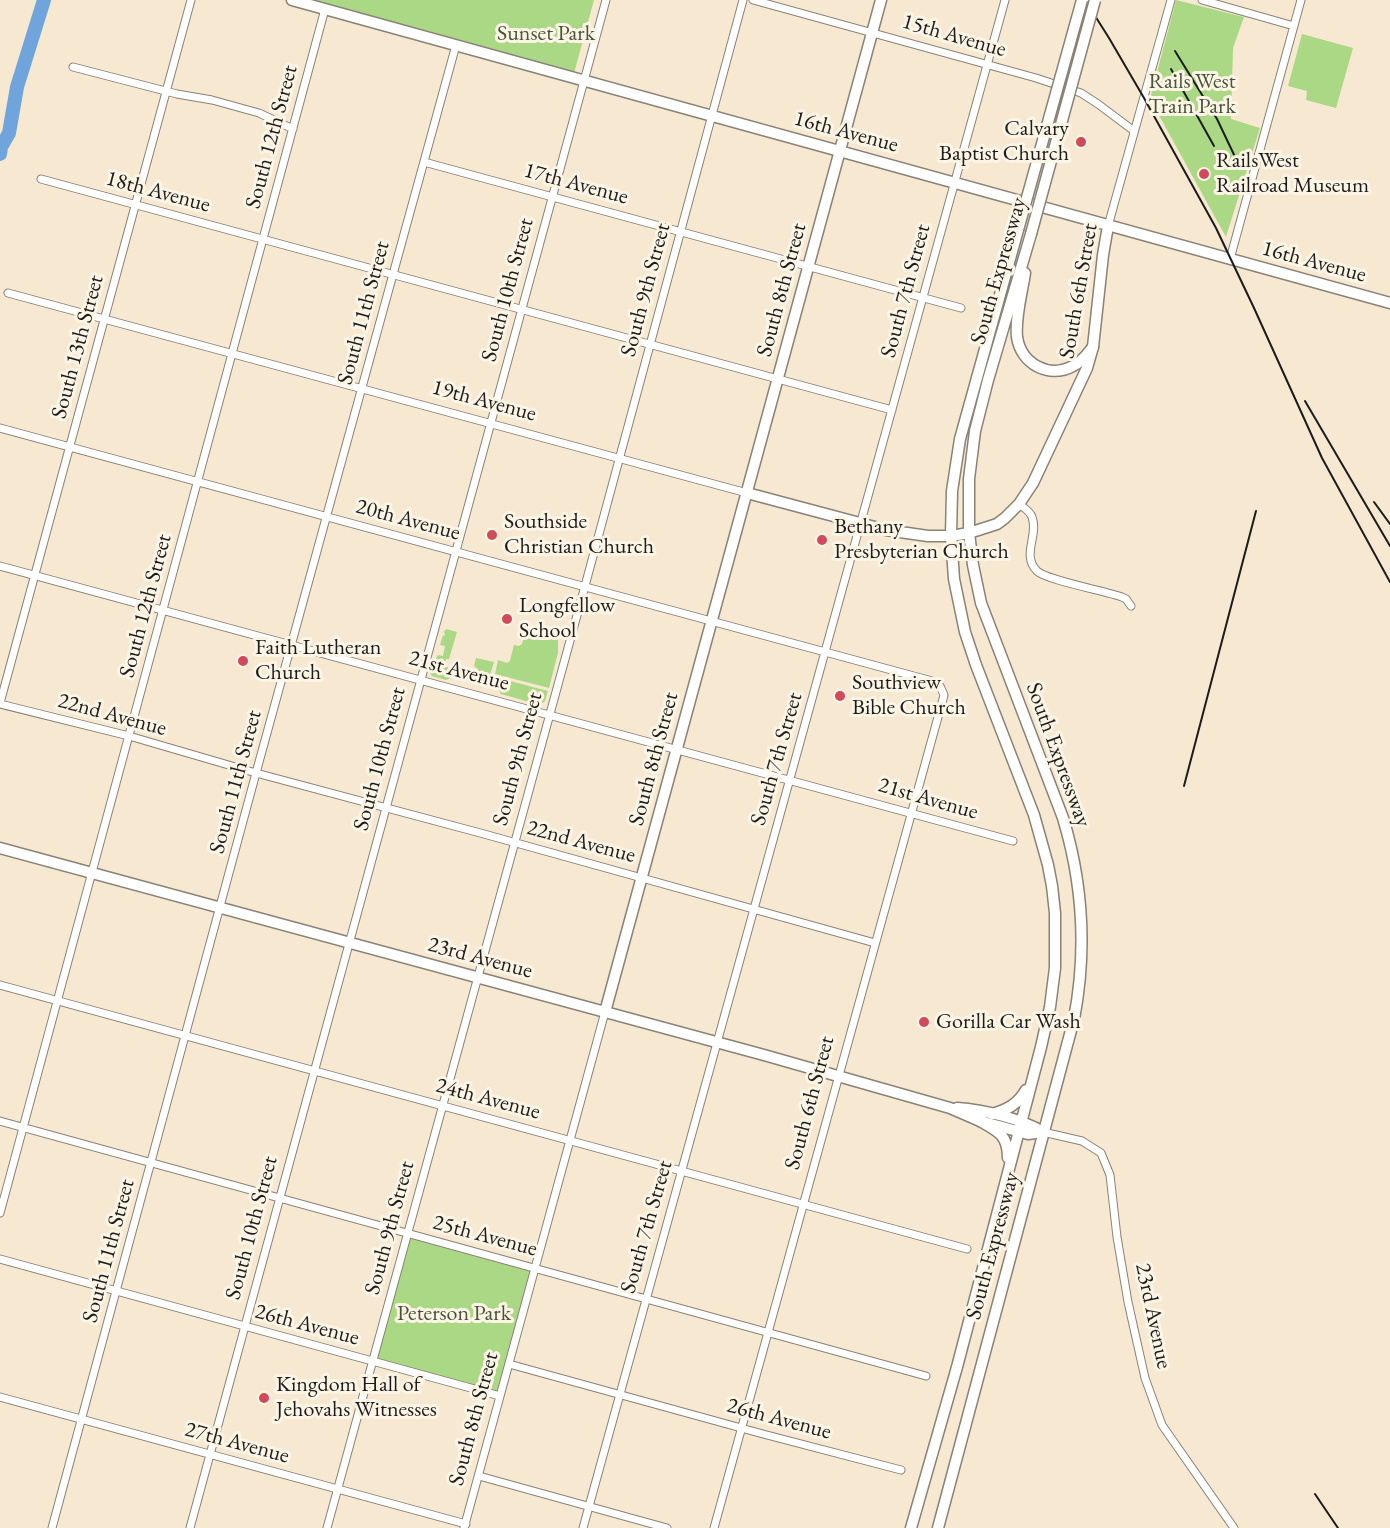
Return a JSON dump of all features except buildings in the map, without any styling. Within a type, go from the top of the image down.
[{"type":"main road","name":"16th Avenue","points":[[292,0],[1390,303]]},
{"type":"main road","name":"South 8th Street","points":[[605,1012],[881,0]]},
{"type":"main road","name":"South Expressway","points":[[911,1528],[957,1367],[1034,1074],[1050,1007],[1055,968],[1055,913],[1048,865],[1034,815],[965,632],[954,579],[951,536],[952,491],[960,439],[1082,0]]},
{"type":"main road","name":"South Expressway","points":[[938,1528],[1079,994],[1082,949],[1079,892],[1071,844],[981,603],[969,533],[969,479],[975,431],[988,380],[1031,234],[1095,0]]},
{"type":"main road","name":"South 6th Street","points":[[951,536],[997,524],[1020,504],[1033,483],[1087,368],[1093,347],[1108,226]]},
{"type":"main road","points":[[1031,234],[1017,328],[1020,349],[1029,361],[1038,367],[1057,371],[1075,366],[1093,347]]},
{"type":"main road","name":"19th Avenue","points":[[747,493],[903,534],[951,536]]},
{"type":"main road","name":"23rd Avenue","points":[[0,848],[717,1042],[950,1108],[980,1121],[1019,1126],[1031,1125],[1043,1132]]},
{"type":"main road","points":[[992,1114],[1004,1111],[1017,1102],[1034,1074]]},
{"type":"main road","name":"23rd Avenue","points":[[950,1108],[971,1109],[992,1114],[1019,1126]]},
{"type":"main road","points":[[980,1121],[999,1131],[1004,1137],[1008,1153],[1008,1169]]},
{"type":"street","name":"South 13th Street","points":[[0,703],[191,0]]},
{"type":"street","name":"South 10th Street","points":[[190,1528],[606,0]]},
{"type":"street","name":"South 9th Street","points":[[327,1528],[743,0]]},
{"type":"street","name":"15th Avenue","points":[[753,0],[1036,78],[1081,93],[1134,131]]},
{"type":"street","name":"South 7th Street","points":[[583,1528],[1005,0]]},
{"type":"street","name":"South 6th Street","points":[[1108,226],[1171,0]]},
{"type":"street","points":[[1202,0],[1294,26]]},
{"type":"street","points":[[1230,259],[1301,0]]},
{"type":"street","name":"South 12th Street","points":[[0,1213],[325,9]]},
{"type":"street","name":"South 11th Street","points":[[52,1528],[456,45]]},
{"type":"street","points":[[73,67],[259,113],[293,129]]},
{"type":"street","name":"17th Avenue","points":[[424,162],[961,308]]},
{"type":"street","name":"18th Avenue","points":[[40,179],[892,410]]},
{"type":"street","name":"19th Avenue","points":[[8,293],[747,493]]},
{"type":"street","name":"20th Avenue","points":[[0,428],[932,681],[942,689]]},
{"type":"street","points":[[1020,504],[1030,512],[1033,521],[1030,552],[1031,561],[1037,572],[1122,597],[1131,606]]},
{"type":"street","name":"21st Avenue","points":[[0,566],[1013,841]]},
{"type":"street","name":"South 6th Street","points":[[714,1528],[943,699],[942,689]]},
{"type":"street","name":"22nd Avenue","points":[[0,703],[129,736],[874,943]]},
{"type":"street","name":"24th Avenue","points":[[0,985],[967,1249]]},
{"type":"street","name":"South 8th Street","points":[[465,1526],[605,1012]]},
{"type":"street","name":"25th Avenue","points":[[0,1121],[926,1376]]},
{"type":"street","name":"23rd Avenue","points":[[1043,1132],[1089,1144],[1101,1153],[1110,1175],[1128,1302],[1145,1378],[1162,1425],[1234,1528]]},
{"type":"street","name":"26th Avenue","points":[[0,1259],[500,1396]]},
{"type":"street","name":"26th Avenue","points":[[509,1364],[901,1470]]},
{"type":"street","name":"27th Avenue","points":[[0,1397],[465,1526]]},
{"type":"street","points":[[478,1476],[667,1528]]},
{"type":"green space","name":"Sunset Park","points":[[313,0],[594,0],[573,77],[463,47],[457,39]]},
{"type":"green space","name":"Rails West Train Park","points":[[1176,0],[1244,17],[1233,48],[1231,119],[1260,128],[1226,237],[1150,99]]},
{"type":"green space","points":[[1302,34],[1353,48],[1336,108],[1306,100],[1307,91],[1288,86]]},
{"type":"green space","points":[[446,629],[457,632],[449,659],[446,659],[444,666],[449,668],[448,672],[453,673],[453,677],[446,680],[432,676],[430,673],[438,655],[443,656],[445,646],[440,645]]},
{"type":"green space","points":[[526,629],[558,638],[558,653],[549,688],[495,674],[498,660],[507,663],[510,661],[514,645],[522,644]]},
{"type":"green space","points":[[476,658],[494,662],[487,685],[477,683],[476,678],[474,682],[457,677],[459,671],[476,674],[478,669],[474,666]]},
{"type":"green space","points":[[493,677],[548,691],[545,701],[540,705],[501,694],[497,688],[491,686]]},
{"type":"green space","name":"Peterson Park","points":[[407,1233],[535,1268],[500,1396],[372,1361]]},
{"type":"waterway","points":[[0,154],[1,147],[9,133],[17,87],[44,0]]},
{"type":"railway","points":[[1085,0],[1144,98],[1216,228],[1322,458],[1390,582]]},
{"type":"railway","points":[[1175,51],[1217,119],[1237,161]]},
{"type":"railway","points":[[1171,69],[1214,146]]},
{"type":"railway","points":[[1305,401],[1390,546]]},
{"type":"railway","points":[[1374,502],[1390,524]]},
{"type":"railway","points":[[1184,786],[1256,511]]},
{"type":"railway","points":[[1315,1494],[1338,1528]]},
{"type":"place","name":"Calvary Baptist Church","points":[[1081,142]]},
{"type":"place","name":"RailsWest Railroad Museum","points":[[1204,174]]},
{"type":"place","name":"Southside Christian Church","points":[[492,535]]},
{"type":"place","name":"Bethany Presbyterian Church","points":[[822,540]]},
{"type":"place","name":"Longfellow School","points":[[507,619]]},
{"type":"place","name":"Faith Lutheran Church","points":[[243,661]]},
{"type":"place","name":"Southview Bible Church","points":[[840,696]]},
{"type":"place","name":"Gorilla Car Wash","points":[[924,1022]]},
{"type":"place","name":"Kingdom Hall of Jehovahs Witnesses","points":[[264,1398]]}]
